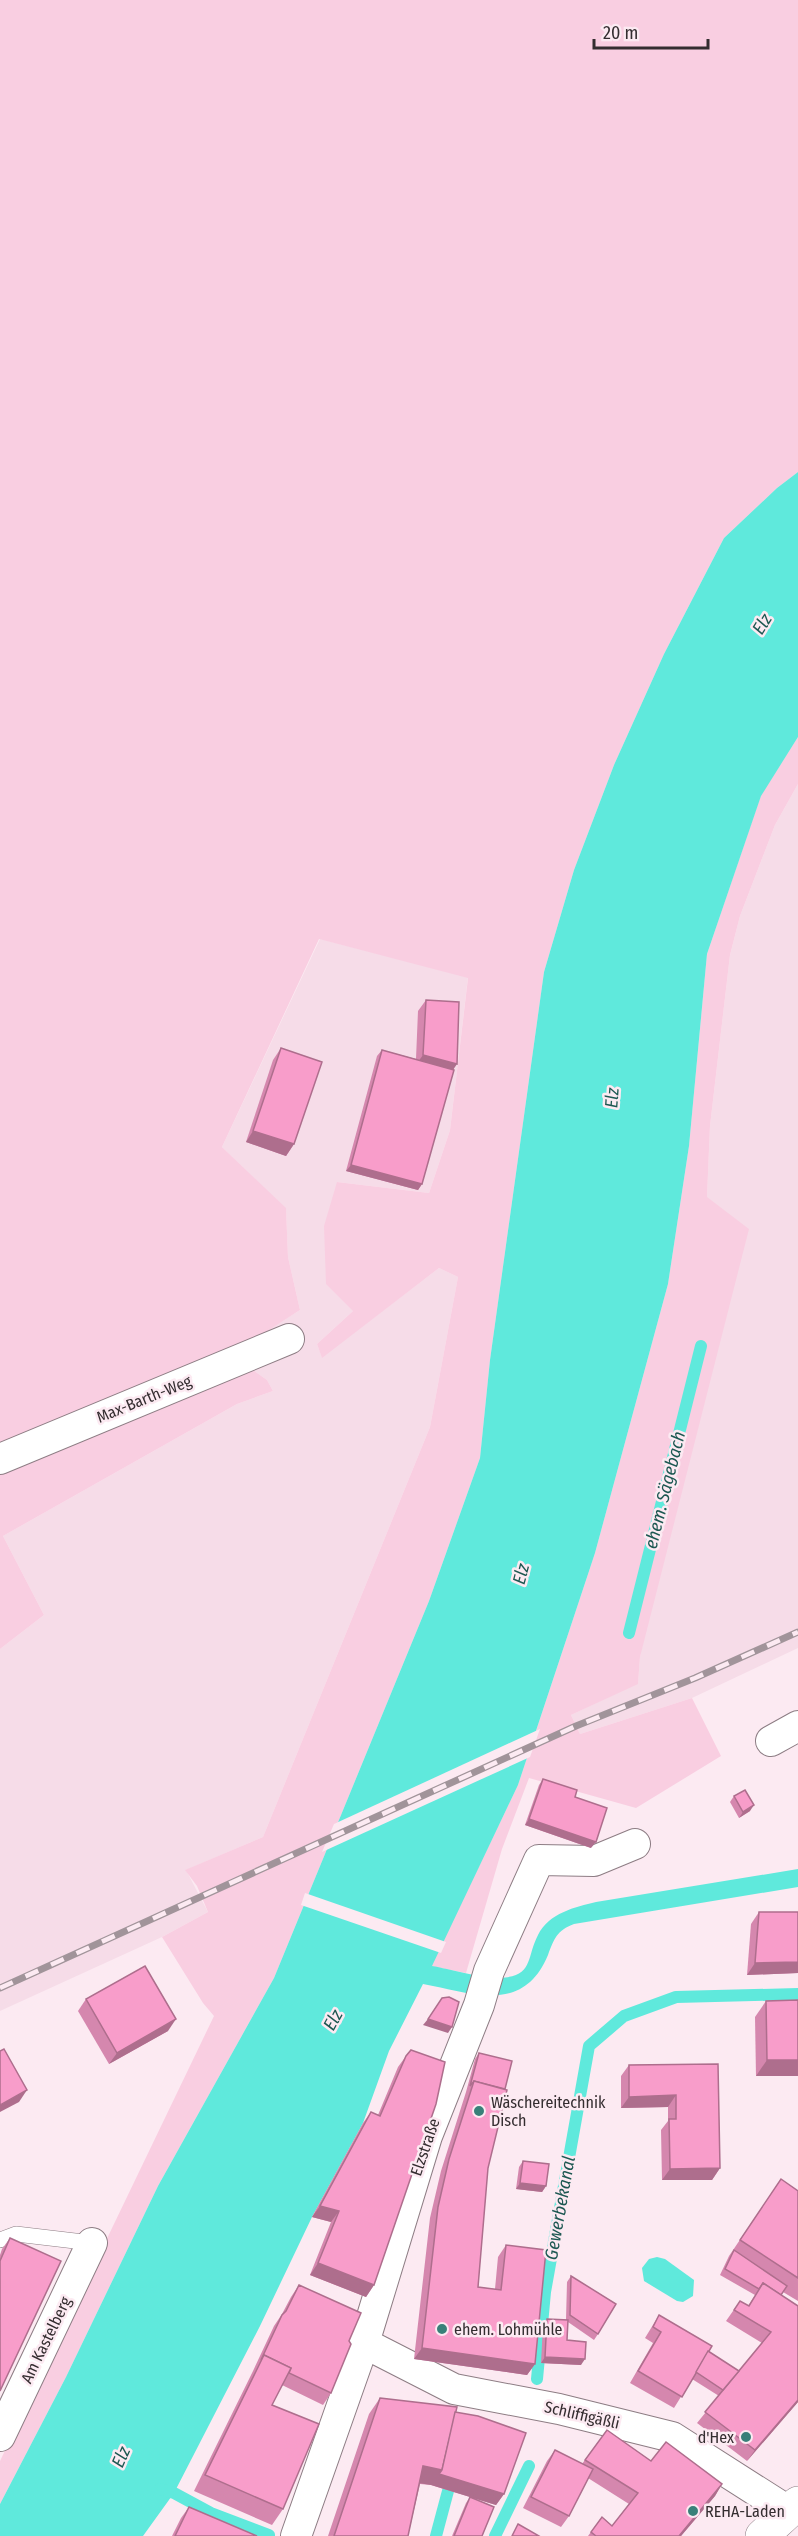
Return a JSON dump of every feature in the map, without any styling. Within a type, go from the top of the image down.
[{"type":"street","name":"Max-Barth-Weg","points":[[0,1459],[289,1339]]},
{"type":"street","points":[[771,1741],[798,1726]]},
{"type":"street","name":"Elzstraße","points":[[296,2536],[364,2343],[427,2136],[485,1985],[539,1860],[594,1861],[635,1844]]},
{"type":"street","name":"Am Kastelberg","points":[[0,2436],[92,2243]]},
{"type":"street","name":"Schliffigäßli","points":[[364,2343],[454,2389],[559,2409],[672,2437],[795,2511]]},
{"type":"street","points":[[762,2536],[795,2511]]},
{"type":"lane","points":[[0,2240],[16,2234],[92,2243]]},
{"type":"shaded area","points":[[0,0],[798,0],[798,472],[777,488],[724,538],[664,654],[614,765],[574,870],[544,972],[490,1360],[480,1458],[429,1601],[274,1978],[158,2186],[66,2377],[0,2504],[0,2461],[214,2016],[203,2003],[162,1937],[208,1912],[197,1886],[185,1870],[263,1837],[430,1427],[458,1277],[439,1268],[322,1358],[317,1344],[353,1311],[326,1284],[324,1226],[337,1182],[429,1193],[450,1130],[468,978],[319,939],[222,1147],[286,1208],[288,1257],[300,1310],[249,1343],[253,1370],[267,1380],[273,1391],[237,1404],[3,1536],[44,1615],[0,1649]]},
{"type":"shaded area","points":[[798,737],[798,784],[775,825],[740,916],[730,955],[710,1126],[707,1197],[749,1229],[640,1657],[638,1684],[571,1715],[580,1734],[692,1698],[721,1756],[636,1808],[529,1778],[502,1849],[466,1973],[431,1966],[518,1785],[595,1553],[668,1284],[689,1146],[707,954],[761,795]]},
{"type":"shaded area","points":[[798,784],[798,1648],[692,1698],[580,1734],[571,1715],[638,1683],[707,1197],[710,1126],[730,955],[740,916],[775,825]]},
{"type":"shaded area","points":[[320,939],[468,977],[450,1130],[429,1193],[337,1182],[353,1311],[317,1344],[322,1357],[439,1268],[458,1277],[430,1427],[263,1837],[186,1870],[208,1912],[162,1937],[0,2011],[0,1649],[44,1615],[3,1536],[237,1404],[273,1391],[267,1380],[253,1370],[248,1343],[300,1310],[288,1257],[286,1209],[222,1147]]},
{"type":"water","name":"Elz","points":[[798,472],[798,737],[761,796],[707,954],[689,1146],[668,1284],[595,1553],[518,1785],[432,1966],[493,1978],[519,1974],[527,1964],[538,1935],[549,1921],[563,1912],[596,1902],[798,1869],[798,1887],[574,1924],[557,1936],[537,1974],[525,1986],[510,1993],[477,1995],[423,1984],[389,2051],[363,2123],[312,2217],[260,2326],[174,2493],[143,2536],[0,2536],[0,2504],[66,2377],[158,2186],[274,1978],[429,1601],[480,1458],[490,1360],[544,972],[574,870],[614,765],[664,654],[724,538],[777,488]]},
{"type":"water","points":[[657,2257],[665,2259],[694,2280],[693,2296],[683,2302],[677,2301],[644,2281],[642,2268],[649,2259]]},
{"type":"pier","points":[[540,1729],[530,1757],[322,1852],[334,1824]]},
{"type":"pier","points":[[305,1893],[446,1942],[441,1953],[301,1905]]},
{"type":"building","points":[[426,1000],[459,1002],[457,1064],[423,1055]]},
{"type":"building","points":[[281,1048],[322,1062],[294,1144],[253,1131]]},
{"type":"building","points":[[382,1050],[454,1070],[422,1184],[351,1165]]},
{"type":"building","points":[[543,1779],[577,1790],[575,1797],[607,1808],[596,1842],[529,1819]]},
{"type":"building","points":[[745,1790],[754,1805],[743,1812],[734,1796]]},
{"type":"building","points":[[759,1912],[798,1912],[798,1962],[755,1963]]},
{"type":"building","points":[[145,1966],[176,2019],[117,2053],[86,1999]]},
{"type":"building","points":[[449,1997],[459,2002],[452,2027],[428,2019],[442,1998]]},
{"type":"building","points":[[798,2000],[798,2060],[767,2060],[766,2001]]},
{"type":"building","points":[[4,2049],[27,2090],[0,2105],[0,2051]]},
{"type":"building","points":[[411,2050],[445,2062],[436,2104],[374,2285],[318,2263],[339,2211],[320,2206],[371,2112],[380,2116],[406,2056]]},
{"type":"building","points":[[479,2053],[512,2061],[505,2089],[474,2081],[470,2086]]},
{"type":"building","points":[[718,2064],[720,2168],[670,2169],[669,2119],[676,2119],[676,2095],[629,2097],[629,2065]]},
{"type":"building","points":[[474,2081],[507,2090],[488,2168],[478,2287],[501,2290],[506,2245],[546,2250],[535,2364],[422,2348],[438,2207],[449,2159]]},
{"type":"building","points":[[523,2161],[549,2164],[546,2186],[520,2183]]},
{"type":"building","points":[[781,2179],[798,2191],[798,2278],[740,2240]]},
{"type":"building","points":[[10,2238],[61,2261],[0,2391],[0,2261]]},
{"type":"building","points":[[734,2250],[787,2286],[781,2295],[763,2283],[759,2289],[725,2269]]},
{"type":"building","points":[[571,2276],[616,2304],[598,2334],[570,2315]]},
{"type":"building","points":[[763,2283],[798,2306],[798,2400],[755,2450],[705,2412],[771,2332],[734,2310],[740,2301],[749,2306]]},
{"type":"building","points":[[299,2285],[361,2313],[331,2393],[289,2373],[291,2368],[264,2355],[261,2360]]},
{"type":"building","points":[[659,2315],[712,2346],[682,2397],[638,2371],[661,2332],[653,2327]]},
{"type":"building","points":[[547,2319],[568,2320],[567,2340],[586,2342],[585,2359],[545,2357]]},
{"type":"building","points":[[708,2351],[739,2371],[723,2390],[696,2372]]},
{"type":"building","points":[[264,2355],[291,2368],[272,2405],[319,2424],[283,2509],[205,2475]]},
{"type":"building","points":[[380,2398],[457,2407],[442,2470],[423,2466],[408,2536],[334,2536]]},
{"type":"building","points":[[455,2412],[478,2416],[526,2433],[504,2494],[439,2474],[442,2470]]},
{"type":"building","points":[[607,2430],[651,2461],[666,2442],[722,2484],[679,2536],[596,2536],[591,2532],[602,2517],[612,2526],[638,2493],[585,2460]]},
{"type":"building","points":[[555,2450],[593,2469],[569,2516],[531,2497]]},
{"type":"building","points":[[470,2497],[494,2507],[482,2536],[454,2536]]},
{"type":"building","points":[[189,2507],[257,2536],[175,2536]]},
{"type":"building","points":[[518,2524],[539,2536],[512,2536]]},
{"type":"waterway","name":"ehem. Sägebach","points":[[629,1633],[701,1346]]},
{"type":"waterway","name":"Gewerbekanal","points":[[537,2379],[545,2292],[589,2046],[624,2016],[676,1997],[798,1994]]},
{"type":"waterway","name":"Gewerbekanal","points":[[495,2536],[529,2466]]},
{"type":"waterway","points":[[160,2489],[174,2493],[211,2513],[269,2535]]},
{"type":"waterway","name":"ehem. Sägebach","points":[[436,2536],[448,2491]]},
{"type":"railway","points":[[0,1988],[576,1726],[695,1678],[798,1632]]},
{"type":"place","name":"Wäschereitechnik Disch","points":[[479,2111]]},
{"type":"place","name":"ehem. Lohmühle","points":[[442,2329]]},
{"type":"place","name":"d'Hex","points":[[746,2437]]},
{"type":"place","name":"REHA-Laden","points":[[693,2511]]}]
